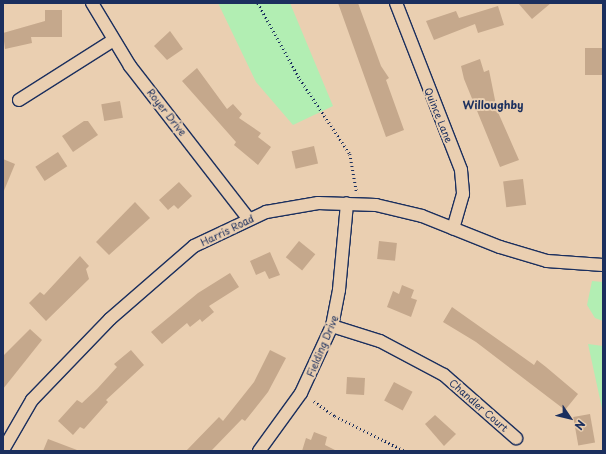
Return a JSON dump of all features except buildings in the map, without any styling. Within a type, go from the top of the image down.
[{"type":"street","name":"Royer Drive","points":[[92,3],[112,42],[248,218]]},
{"type":"street","name":"Quince Lane","points":[[396,3],[461,170],[463,194],[453,229]]},
{"type":"street","points":[[19,100],[112,42]]},
{"type":"street","name":"Harris Road","points":[[3,450],[32,400],[110,319],[183,254],[248,218],[292,206],[352,204],[397,209],[547,261],[603,265]]},
{"type":"street","name":"Fielding Drive","points":[[259,451],[301,393],[332,326],[352,204]]},
{"type":"street","name":"Chandler Court","points":[[332,326],[380,342],[444,375],[516,438]]},
{"type":"path","points":[[258,3],[300,79],[350,154],[358,183],[352,204]]},
{"type":"path","points":[[314,401],[335,416],[404,451]]},
{"type":"green space","points":[[218,3],[290,3],[333,106],[293,125],[256,82]]},
{"type":"green space","points":[[592,281],[603,282],[603,321],[595,318],[587,305]]},
{"type":"green space","points":[[588,344],[603,346],[603,413]]},
{"type":"district","name":"Willoughby","points":[[493,105]]}]
